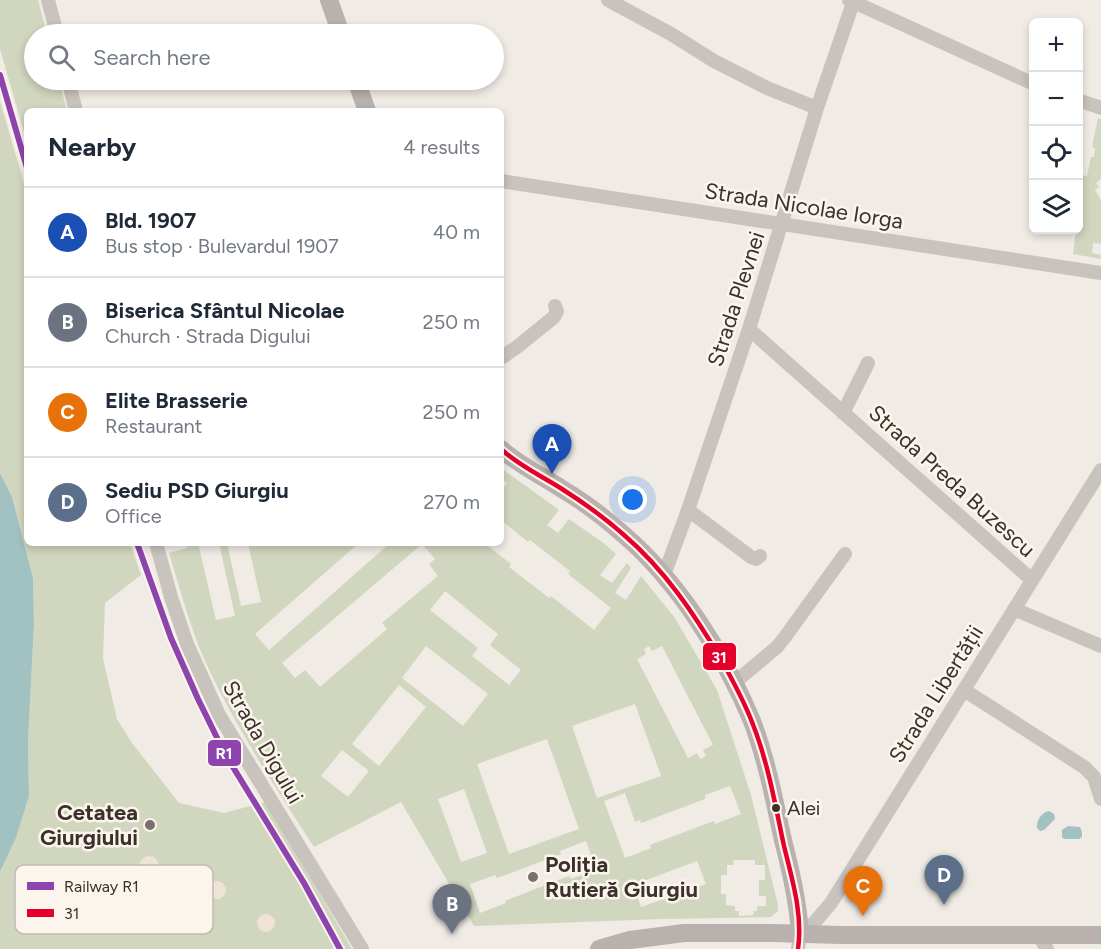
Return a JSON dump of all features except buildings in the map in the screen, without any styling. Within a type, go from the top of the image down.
[{"type":"main road","points":[[329,0],[337,24]]},
{"type":"main road","points":[[360,90],[366,108]]},
{"type":"main road","points":[[504,451],[564,490],[626,536],[664,575],[694,615],[734,683],[752,722],[765,763],[793,885],[798,911],[799,942]]},
{"type":"main road","points":[[599,949],[630,940],[684,933],[799,942],[1043,942],[1101,935]]},
{"type":"street","points":[[48,0],[54,24]]},
{"type":"street","points":[[608,0],[714,61],[767,88],[817,108]]},
{"type":"street","points":[[852,1],[1029,82]]},
{"type":"street","name":"Strada Plevnei","points":[[664,575],[749,329],[852,1]]},
{"type":"street","points":[[71,90],[75,108]]},
{"type":"street","points":[[1083,102],[1101,108]]},
{"type":"street","name":"Strada Nicolae Iorga","points":[[504,181],[1101,273]]},
{"type":"street","points":[[504,356],[554,317],[557,311],[555,306]]},
{"type":"street","name":"Strada Preda Buzescu","points":[[749,329],[1032,580]]},
{"type":"street","name":"Strada Preda Buzescu","points":[[843,412],[867,363]]},
{"type":"street","name":"Strada Libertății","points":[[799,942],[831,903],[1101,470]]},
{"type":"street","points":[[688,510],[751,558],[756,559],[760,556]]},
{"type":"street","name":"Strada Digului","points":[[157,546],[184,634],[219,715],[362,949]]},
{"type":"street","points":[[734,683],[781,642],[845,554]]},
{"type":"street","points":[[1014,609],[1101,646]]},
{"type":"street","points":[[964,690],[1084,767],[1094,777],[1101,799]]},
{"type":"green space","points":[[0,0],[38,0],[44,24],[24,24],[24,90],[62,90],[66,108],[24,108],[24,132],[0,49]]},
{"type":"green space","points":[[0,101],[24,184],[24,543],[12,497],[0,473]]},
{"type":"green space","points":[[1098,118],[1101,119],[1101,179],[1096,183],[1099,187],[1095,190],[1101,200],[1101,244],[1093,243],[1092,253],[1101,255],[1101,259],[1073,254],[1076,234],[1083,234],[1083,175],[1087,176],[1091,157],[1094,157],[1095,148],[1092,147]]},
{"type":"green space","points":[[504,470],[559,510],[547,525],[558,533],[569,519],[616,554],[600,575],[612,583],[627,563],[631,568],[615,593],[626,600],[641,576],[675,618],[717,690],[751,795],[778,905],[778,911],[771,917],[474,926],[401,802],[314,847],[242,733],[205,661],[169,553],[187,548],[187,546],[199,546],[216,620],[235,616],[220,546],[228,546],[241,606],[261,602],[249,546],[356,546],[255,634],[269,650],[387,546],[420,546],[282,663],[295,678],[305,670],[320,687],[387,629],[382,623],[438,576],[429,564],[435,559],[424,546],[488,546],[511,564],[509,567],[594,630],[611,608],[568,574],[570,571],[504,522],[504,488],[507,483],[504,480]],"holes":[[[445,591],[498,634],[490,645],[521,670],[509,685],[472,656],[478,648],[430,610]],[[426,646],[488,694],[463,726],[402,678]],[[649,646],[652,651],[662,646],[713,745],[703,750],[706,756],[700,759],[697,753],[688,758],[637,659],[646,654],[644,649]],[[399,685],[426,707],[379,766],[352,744]],[[635,704],[661,776],[597,798],[572,726]],[[547,739],[579,829],[509,854],[477,764]],[[342,750],[369,771],[348,797],[321,776]],[[730,786],[741,814],[715,824],[714,821],[650,845],[651,848],[625,858],[604,801],[625,793],[635,822],[640,820],[641,823],[705,799],[705,795]],[[464,789],[487,853],[461,862],[438,799]],[[586,841],[596,870],[571,879],[569,876],[480,913],[470,884],[495,875],[497,878],[561,854],[560,851]],[[734,860],[755,860],[755,865],[765,865],[765,880],[759,880],[759,896],[766,896],[766,906],[757,906],[757,911],[754,911],[753,915],[739,916],[739,911],[735,911],[735,906],[726,905],[726,894],[721,894],[721,875],[727,875],[727,865],[733,865]],[[697,861],[706,884],[641,907],[633,885]]]},
{"type":"green space","points":[[25,546],[131,546],[141,575],[105,603],[103,659],[117,719],[132,743],[179,803],[224,813],[266,802],[352,949],[0,949],[0,872],[16,838],[29,796],[28,742],[34,624],[33,578]]},
{"type":"shaded area","points":[[149,856],[159,865],[139,865],[142,859]]},
{"type":"shaded area","points":[[220,882],[225,887],[223,896],[217,899],[213,897],[213,883]]},
{"type":"shaded area","points":[[266,914],[272,917],[275,923],[272,929],[266,932],[260,929],[257,923],[260,917]]},
{"type":"water","points":[[0,473],[12,497],[33,578],[34,624],[28,742],[29,796],[16,838],[0,872]]},
{"type":"water","points":[[1049,811],[1054,814],[1055,819],[1040,831],[1037,828],[1039,820],[1044,813]]},
{"type":"water","points":[[1068,826],[1080,827],[1082,837],[1064,839],[1062,830]]},
{"type":"rail line","name":"R1","points":[[0,75],[24,158]]},
{"type":"rail line","name":"R1","points":[[138,546],[171,638],[225,754],[304,883],[340,949]]},
{"type":"transit line","name":"31","points":[[504,452],[594,511],[639,549],[678,594],[722,661],[749,714],[767,768],[796,897],[799,923],[798,949]]},
{"type":"place","name":"Bld. 1907","points":[[552,474]]},
{"type":"place","name":"Alei","points":[[776,808]]},
{"type":"place","name":"Cetatea Giurgiului","points":[[150,825]]},
{"type":"place","name":"Poliția Rutieră Giurgiu","points":[[533,877]]},
{"type":"place","name":"Sediu PSD Giurgiu","points":[[944,905]]},
{"type":"place","name":"Elite Brasserie","points":[[863,916]]},
{"type":"place","name":"Biserica Sfântul Nicolae","points":[[452,934]]}]
